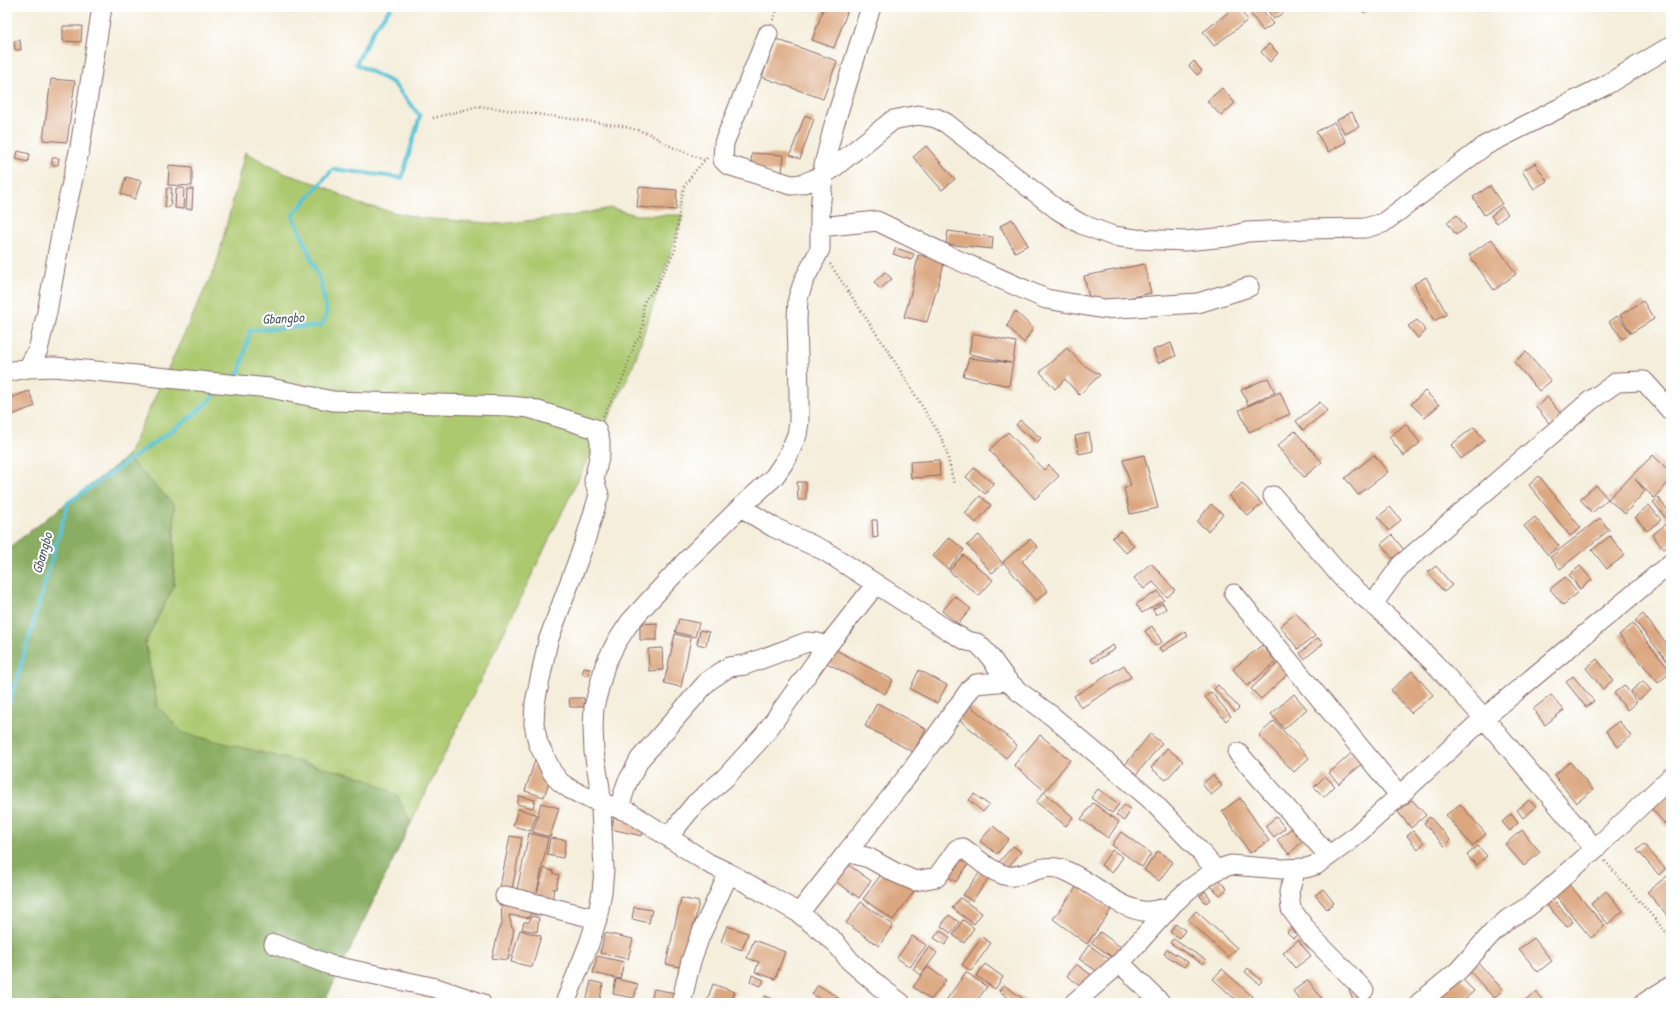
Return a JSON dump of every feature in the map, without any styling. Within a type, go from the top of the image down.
[{"type":"street","points":[[28,368],[38,350],[47,312],[63,224],[80,147],[102,7]]},
{"type":"street","points":[[565,1003],[589,944],[597,919],[602,892],[604,870],[600,801],[593,727],[595,701],[605,665],[620,638],[648,602],[688,559],[774,477],[787,458],[797,435],[799,422],[798,298],[804,280],[820,248],[824,164],[834,125],[870,7]]},
{"type":"street","points":[[768,34],[724,143],[723,160],[728,164],[791,185],[801,185],[823,175],[893,120],[918,115],[936,118],[946,123],[1058,210],[1081,224],[1113,236],[1136,239],[1185,240],[1227,237],[1247,232],[1365,228],[1389,220],[1486,145],[1606,85],[1671,46]]},
{"type":"street","points":[[820,228],[877,222],[1046,300],[1104,309],[1198,303],[1249,287]]},
{"type":"street","points":[[7,372],[28,368],[54,367],[270,388],[334,401],[352,403],[443,404],[529,408],[596,429],[600,441],[600,453],[594,480],[599,495],[584,544],[548,641],[538,684],[534,724],[538,743],[552,772],[560,782],[578,793],[631,813],[708,863],[729,873],[799,913],[835,942],[850,961],[901,1003]]},
{"type":"street","points":[[1373,604],[1401,565],[1590,401],[1617,382],[1644,381],[1671,411]]},
{"type":"street","points":[[1273,496],[1344,580],[1403,630],[1484,718],[1595,849]]},
{"type":"street","points":[[741,507],[772,527],[825,551],[967,641],[978,643],[1008,681],[1149,798],[1216,870]]},
{"type":"street","points":[[1074,1003],[1120,964],[1170,907],[1188,890],[1216,870],[1231,865],[1271,869],[1296,869],[1316,865],[1329,856],[1352,839],[1484,718],[1671,563]]},
{"type":"street","points":[[668,836],[695,804],[725,778],[764,735],[825,649],[876,584]]},
{"type":"street","points":[[1234,594],[1400,796]]},
{"type":"street","points":[[619,808],[627,783],[640,759],[708,681],[729,667],[744,666],[807,642],[818,643],[825,649]]},
{"type":"street","points":[[799,913],[906,778],[971,688],[976,684],[1008,681]]},
{"type":"street","points":[[1238,753],[1329,856]]},
{"type":"street","points":[[1420,1003],[1458,971],[1493,932],[1508,919],[1528,907],[1595,849],[1671,777]]},
{"type":"street","points":[[847,852],[869,858],[894,872],[915,881],[937,877],[957,849],[963,848],[984,864],[1004,875],[1019,874],[1051,867],[1061,869],[1135,909],[1145,911],[1170,907]]},
{"type":"street","points":[[1296,869],[1289,892],[1292,909],[1311,936],[1364,990]]},
{"type":"street","points":[[681,1003],[695,948],[729,873]]},
{"type":"street","points":[[505,896],[597,919]]},
{"type":"street","points":[[274,944],[330,965],[436,988],[481,1003]]},
{"type":"street","points":[[1120,964],[1161,1003]]},
{"type":"street","points":[[1644,1003],[1671,986]]},
{"type":"path","points":[[433,118],[479,106],[622,126],[648,133],[672,147],[704,160]]},
{"type":"path","points":[[596,429],[623,379],[635,343],[640,337],[643,325],[643,307],[646,300],[656,287],[675,251],[680,205],[684,187],[704,160],[724,143]]},
{"type":"path","points":[[820,248],[890,354],[941,437],[946,450],[954,484]]},
{"type":"path","points":[[1595,849],[1671,938]]},
{"type":"green space","points":[[245,152],[286,174],[321,185],[359,204],[420,218],[500,224],[570,216],[611,208],[636,215],[683,215],[632,369],[411,823],[397,795],[182,733],[158,706],[145,643],[174,586],[174,504],[127,457],[217,263]]},
{"type":"green space","points":[[127,457],[174,504],[174,586],[145,643],[158,707],[183,733],[366,778],[397,795],[411,823],[324,1003],[7,1003],[7,549]]},
{"type":"building","points":[[824,7],[849,7],[834,48],[812,40]]},
{"type":"building","points":[[1237,7],[1248,20],[1214,46],[1203,32]]},
{"type":"building","points":[[1260,7],[1273,24],[1263,31],[1251,14]]},
{"type":"building","points":[[1265,7],[1291,7],[1274,19]]},
{"type":"building","points":[[1359,7],[1372,7],[1364,13]]},
{"type":"building","points":[[63,26],[82,26],[81,42],[63,41]]},
{"type":"building","points":[[776,39],[837,61],[823,99],[762,77]]},
{"type":"building","points":[[20,40],[21,50],[15,50],[14,41]]},
{"type":"building","points":[[1269,44],[1278,53],[1270,62],[1261,52]]},
{"type":"building","points":[[1194,61],[1202,71],[1197,75],[1189,66]]},
{"type":"building","points":[[51,79],[75,81],[67,142],[43,140]]},
{"type":"building","points":[[1222,88],[1235,103],[1221,116],[1207,101]]},
{"type":"building","points":[[1352,112],[1359,127],[1345,134],[1337,120]]},
{"type":"building","points":[[805,115],[814,119],[800,159],[790,155]]},
{"type":"building","points":[[1334,122],[1346,142],[1328,152],[1316,132]]},
{"type":"building","points":[[926,146],[955,179],[942,190],[913,157]]},
{"type":"building","points":[[18,151],[30,154],[28,162],[16,159]]},
{"type":"building","points":[[752,153],[784,155],[782,172],[750,170]]},
{"type":"building","points":[[52,158],[59,158],[58,165],[52,165]]},
{"type":"building","points":[[1535,163],[1547,181],[1534,189],[1522,171]]},
{"type":"building","points":[[169,165],[192,167],[192,186],[168,185]]},
{"type":"building","points":[[126,177],[141,181],[135,199],[121,194]]},
{"type":"building","points":[[1490,186],[1502,204],[1484,215],[1473,197]]},
{"type":"building","points":[[639,187],[677,190],[676,210],[637,207]]},
{"type":"building","points":[[167,188],[172,188],[170,207],[165,207]]},
{"type":"building","points":[[176,188],[184,188],[183,209],[175,208]]},
{"type":"building","points":[[187,189],[193,189],[192,209],[186,209]]},
{"type":"building","points":[[1502,207],[1508,214],[1497,223],[1491,216]]},
{"type":"building","points":[[1457,215],[1466,228],[1456,235],[1447,222]]},
{"type":"building","points":[[1012,219],[1028,245],[1015,252],[1000,226]]},
{"type":"building","points":[[948,231],[993,237],[992,249],[946,244]]},
{"type":"building","points":[[1492,239],[1516,274],[1494,290],[1469,255]]},
{"type":"building","points":[[896,248],[914,254],[911,260],[893,254]]},
{"type":"building","points":[[918,255],[945,261],[927,322],[904,317],[912,289]]},
{"type":"building","points":[[1144,264],[1151,293],[1091,306],[1084,276]]},
{"type":"building","points":[[885,272],[892,279],[880,289],[874,282]]},
{"type":"building","points":[[1426,277],[1447,314],[1434,321],[1414,284]]},
{"type":"building","points":[[1643,301],[1654,319],[1631,333],[1620,315]]},
{"type":"building","points":[[1015,311],[1033,328],[1024,343],[1007,326]]},
{"type":"building","points":[[1617,316],[1631,333],[1623,339],[1609,322]]},
{"type":"building","points":[[1417,320],[1426,331],[1418,338],[1408,326]]},
{"type":"building","points":[[972,333],[1016,342],[1009,386],[963,376],[969,358],[1011,363],[969,354]]},
{"type":"building","points":[[1171,343],[1176,356],[1158,363],[1153,350]]},
{"type":"building","points":[[1067,348],[1082,364],[1100,375],[1079,395],[1065,379],[1055,389],[1040,372]]},
{"type":"building","points":[[1526,352],[1551,381],[1539,391],[1514,362]]},
{"type":"building","points":[[1268,378],[1275,392],[1248,405],[1241,390]]},
{"type":"building","points":[[29,391],[35,406],[7,417],[7,399]]},
{"type":"building","points":[[1425,391],[1439,405],[1425,418],[1411,404]]},
{"type":"building","points":[[1280,392],[1290,414],[1249,432],[1239,410]]},
{"type":"building","points":[[1547,397],[1565,419],[1554,429],[1536,407]]},
{"type":"building","points":[[1320,402],[1327,411],[1303,430],[1296,421]]},
{"type":"building","points":[[1020,420],[1041,438],[1037,443],[1016,425]]},
{"type":"building","points":[[1406,424],[1420,443],[1404,456],[1389,437]]},
{"type":"building","points":[[1474,427],[1485,440],[1461,459],[1451,445]]},
{"type":"building","points":[[1295,431],[1322,462],[1304,477],[1277,446]]},
{"type":"building","points":[[1008,432],[1044,470],[1049,465],[1059,476],[1035,499],[989,450]]},
{"type":"building","points":[[1089,433],[1093,451],[1079,454],[1075,436]]},
{"type":"building","points":[[1144,455],[1158,508],[1130,514],[1124,488],[1131,486],[1123,460]]},
{"type":"building","points":[[1374,455],[1388,472],[1358,495],[1345,478]]},
{"type":"building","points":[[1653,455],[1671,473],[1671,480],[1654,498],[1635,479],[1645,491],[1625,514],[1608,499]]},
{"type":"building","points":[[939,460],[940,476],[911,478],[910,462]]},
{"type":"building","points":[[974,468],[994,484],[985,494],[966,477]]},
{"type":"building","points":[[1539,476],[1581,528],[1570,536],[1529,485]]},
{"type":"building","points":[[797,482],[806,482],[806,500],[798,500]]},
{"type":"building","points":[[1242,483],[1262,504],[1248,516],[1229,496]]},
{"type":"building","points":[[1596,485],[1608,499],[1592,513],[1580,499]]},
{"type":"building","points":[[980,496],[991,505],[976,523],[965,513]]},
{"type":"building","points":[[1658,498],[1671,514],[1671,525],[1653,502]]},
{"type":"building","points":[[1211,504],[1223,514],[1208,531],[1197,522]]},
{"type":"building","points":[[1649,505],[1661,520],[1647,531],[1635,517]]},
{"type":"building","points":[[1390,507],[1401,520],[1389,531],[1378,517]]},
{"type":"building","points":[[1535,517],[1559,546],[1548,555],[1524,526]]},
{"type":"building","points":[[1600,518],[1609,530],[1560,569],[1550,557]]},
{"type":"building","points":[[872,520],[877,520],[878,537],[873,538]]},
{"type":"building","points":[[1666,524],[1671,531],[1671,544],[1664,549],[1652,535]]},
{"type":"building","points":[[1121,531],[1134,546],[1126,553],[1112,538]]},
{"type":"building","points":[[979,535],[1003,564],[992,573],[967,545]]},
{"type":"building","points":[[1392,535],[1408,555],[1397,564],[1381,544]]},
{"type":"building","points":[[1610,536],[1625,555],[1607,569],[1592,550]]},
{"type":"building","points":[[949,537],[964,550],[948,569],[933,556]]},
{"type":"building","points":[[1030,539],[1038,547],[1022,561],[1048,591],[1036,601],[1003,562]]},
{"type":"building","points":[[963,555],[993,580],[979,596],[949,571]]},
{"type":"building","points":[[1151,563],[1175,590],[1167,597],[1153,582],[1144,589],[1134,578]]},
{"type":"building","points":[[1436,566],[1452,585],[1444,592],[1428,572]]},
{"type":"building","points":[[1580,566],[1592,580],[1580,589],[1569,575]]},
{"type":"building","points":[[1565,577],[1578,593],[1563,605],[1550,589]]},
{"type":"building","points":[[1158,591],[1164,600],[1142,613],[1136,604]]},
{"type":"building","points":[[955,596],[971,609],[958,624],[942,611]]},
{"type":"building","points":[[1163,603],[1166,609],[1156,615],[1153,609]]},
{"type":"building","points":[[1296,613],[1315,636],[1298,649],[1280,626]]},
{"type":"building","points":[[1643,614],[1671,649],[1671,666],[1635,621]]},
{"type":"building","points":[[679,619],[699,623],[695,637],[675,632]]},
{"type":"building","points":[[657,623],[657,640],[640,640],[640,624]]},
{"type":"building","points":[[1633,624],[1671,672],[1658,683],[1619,635]]},
{"type":"building","points":[[1152,626],[1162,642],[1155,646],[1145,631]]},
{"type":"building","points":[[700,630],[709,632],[706,646],[697,644]]},
{"type":"building","points":[[1185,632],[1188,636],[1162,652],[1159,648]]},
{"type":"building","points":[[675,634],[691,638],[681,687],[664,683]]},
{"type":"building","points":[[1318,638],[1323,644],[1304,659],[1300,653]]},
{"type":"building","points":[[1113,645],[1115,649],[1093,663],[1090,659]]},
{"type":"building","points":[[1262,645],[1276,662],[1247,686],[1233,669]]},
{"type":"building","points":[[662,648],[663,670],[649,671],[648,649]]},
{"type":"building","points":[[834,649],[893,680],[885,694],[827,663]]},
{"type":"building","points":[[1597,659],[1613,680],[1603,689],[1586,668]]},
{"type":"building","points":[[1279,662],[1289,673],[1261,699],[1251,689]]},
{"type":"building","points":[[1124,665],[1131,677],[1081,708],[1074,696]]},
{"type":"building","points":[[584,668],[590,669],[589,676],[582,674]]},
{"type":"building","points":[[919,670],[947,685],[937,703],[910,689]]},
{"type":"building","points":[[1412,671],[1433,695],[1411,713],[1391,690]]},
{"type":"building","points":[[1573,676],[1594,701],[1586,707],[1566,682]]},
{"type":"building","points":[[1643,681],[1651,690],[1639,700],[1631,691]]},
{"type":"building","points":[[1218,685],[1239,708],[1235,712],[1214,689]]},
{"type":"building","points":[[1624,685],[1637,702],[1627,710],[1614,693]]},
{"type":"building","points":[[1211,692],[1231,716],[1226,721],[1205,697]]},
{"type":"building","points":[[1294,694],[1307,709],[1284,729],[1271,714]]},
{"type":"building","points":[[1551,695],[1564,710],[1545,725],[1533,709]]},
{"type":"building","points":[[569,698],[584,698],[584,707],[570,707]]},
{"type":"building","points":[[877,703],[926,729],[913,752],[865,726]]},
{"type":"building","points":[[968,704],[1017,745],[1006,758],[957,718]]},
{"type":"building","points":[[1274,721],[1309,758],[1294,772],[1259,735]]},
{"type":"building","points":[[1619,721],[1631,736],[1618,747],[1606,731]]},
{"type":"building","points":[[1150,734],[1162,743],[1136,775],[1124,766]]},
{"type":"building","points":[[1040,735],[1070,760],[1045,791],[1014,765]]},
{"type":"building","points":[[1167,748],[1183,761],[1166,780],[1151,768]]},
{"type":"building","points":[[1355,750],[1365,761],[1339,784],[1329,773]]},
{"type":"building","points":[[537,754],[556,761],[544,797],[525,791]]},
{"type":"building","points":[[1570,762],[1593,790],[1576,803],[1554,775]]},
{"type":"building","points":[[1213,775],[1222,786],[1211,795],[1202,784]]},
{"type":"building","points":[[1325,776],[1335,786],[1324,797],[1314,787]]},
{"type":"building","points":[[1098,789],[1119,804],[1112,813],[1091,798]]},
{"type":"building","points":[[1044,792],[1073,817],[1066,826],[1036,802]]},
{"type":"building","points":[[1669,792],[1671,795],[1671,831],[1651,808]]},
{"type":"building","points":[[974,794],[989,805],[983,812],[969,800]]},
{"type":"building","points":[[519,796],[535,800],[533,808],[517,804]]},
{"type":"building","points":[[1240,798],[1269,841],[1250,853],[1222,811]]},
{"type":"building","points":[[1412,800],[1426,815],[1411,828],[1398,812]]},
{"type":"building","points":[[1529,800],[1536,807],[1523,818],[1517,810]]},
{"type":"building","points":[[541,803],[559,808],[550,837],[533,832]]},
{"type":"building","points":[[1093,803],[1119,822],[1108,838],[1081,819]]},
{"type":"building","points":[[1460,804],[1486,834],[1472,846],[1446,815]]},
{"type":"building","points":[[1124,805],[1131,810],[1124,821],[1116,815]]},
{"type":"building","points":[[518,809],[536,814],[531,831],[513,826]]},
{"type":"building","points":[[1511,814],[1518,823],[1510,831],[1502,822]]},
{"type":"building","points":[[1276,817],[1285,828],[1274,837],[1265,826]]},
{"type":"building","points":[[1430,817],[1450,840],[1444,846],[1424,823]]},
{"type":"building","points":[[614,818],[644,825],[642,836],[611,829]]},
{"type":"building","points":[[993,826],[1009,839],[997,854],[980,841]]},
{"type":"building","points":[[1293,827],[1304,840],[1289,854],[1277,840]]},
{"type":"building","points":[[1522,830],[1540,852],[1524,866],[1505,844]]},
{"type":"building","points":[[1413,831],[1424,843],[1418,849],[1407,836]]},
{"type":"building","points":[[1121,832],[1151,854],[1142,867],[1112,845]]},
{"type":"building","points":[[529,833],[548,838],[537,892],[544,868],[553,871],[553,873],[559,875],[556,889],[554,888],[552,901],[517,890]]},
{"type":"building","points":[[510,836],[522,838],[512,889],[500,887]]},
{"type":"building","points":[[550,838],[566,840],[563,858],[547,855]]},
{"type":"building","points":[[1644,844],[1665,869],[1659,875],[1637,850]]},
{"type":"building","points":[[1013,846],[1021,852],[1007,868],[999,862]]},
{"type":"building","points":[[1478,846],[1487,856],[1476,865],[1467,855]]},
{"type":"building","points":[[1112,850],[1123,857],[1112,873],[1101,865]]},
{"type":"building","points":[[961,851],[972,859],[956,882],[945,874]]},
{"type":"building","points":[[1158,851],[1173,862],[1159,881],[1144,870]]},
{"type":"building","points":[[846,863],[871,881],[859,898],[834,880]]},
{"type":"building","points":[[886,868],[916,889],[893,920],[863,899]]},
{"type":"building","points":[[983,868],[992,874],[972,901],[963,895]]},
{"type":"building","points":[[1667,876],[1671,880],[1671,912],[1667,915],[1647,892]]},
{"type":"building","points":[[1218,879],[1227,889],[1220,895],[1211,886]]},
{"type":"building","points":[[1565,880],[1605,926],[1591,938],[1552,891]]},
{"type":"building","points":[[1077,886],[1111,910],[1087,944],[1053,919]]},
{"type":"building","points":[[1323,889],[1334,903],[1327,909],[1315,895]]},
{"type":"building","points":[[1205,891],[1211,899],[1206,903],[1200,896]]},
{"type":"building","points":[[1606,891],[1623,911],[1608,924],[1591,904]]},
{"type":"building","points":[[1548,894],[1573,922],[1567,927],[1542,900]]},
{"type":"building","points":[[501,897],[540,906],[538,915],[531,913],[529,918],[509,915],[512,928],[514,929],[508,960],[492,958],[500,926],[502,926]]},
{"type":"building","points":[[681,898],[699,902],[684,968],[666,964]]},
{"type":"building","points":[[960,898],[982,913],[974,924],[952,908]]},
{"type":"building","points":[[861,902],[893,925],[879,946],[846,923]]},
{"type":"building","points":[[634,907],[652,910],[649,923],[632,919]]},
{"type":"building","points":[[1196,911],[1237,948],[1228,957],[1188,920]]},
{"type":"building","points":[[949,915],[959,922],[951,933],[941,926]]},
{"type":"building","points":[[532,916],[539,918],[537,932],[522,929],[524,922],[529,922]]},
{"type":"building","points":[[963,920],[974,928],[964,943],[953,935]]},
{"type":"building","points":[[1175,924],[1185,930],[1180,938],[1170,932]]},
{"type":"building","points":[[727,926],[748,933],[742,950],[721,942]]},
{"type":"building","points":[[1291,928],[1297,935],[1293,938],[1287,932]]},
{"type":"building","points":[[520,930],[541,936],[532,967],[511,962]]},
{"type":"building","points":[[940,930],[950,938],[945,945],[934,938]]},
{"type":"building","points":[[1100,932],[1122,948],[1115,959],[1092,943]]},
{"type":"building","points":[[605,933],[633,939],[628,959],[600,953]]},
{"type":"building","points":[[912,936],[926,945],[910,967],[897,958]]},
{"type":"building","points":[[982,937],[991,943],[971,971],[962,965]]},
{"type":"building","points":[[1534,938],[1552,961],[1538,972],[1519,949]]},
{"type":"building","points":[[1173,939],[1206,960],[1203,964],[1170,943]]},
{"type":"building","points":[[754,940],[785,952],[775,979],[755,972],[759,962],[747,958]]},
{"type":"building","points":[[1298,940],[1311,956],[1295,968],[1283,953]]},
{"type":"building","points":[[1089,945],[1110,960],[1101,974],[1079,959]]},
{"type":"building","points":[[929,947],[937,953],[921,975],[913,969]]},
{"type":"building","points":[[1167,949],[1188,962],[1184,967],[1164,954]]},
{"type":"building","points":[[597,956],[624,962],[620,979],[593,973]]},
{"type":"building","points":[[1474,958],[1503,990],[1494,998],[1465,966]]},
{"type":"building","points":[[985,964],[1003,977],[995,989],[976,976]]},
{"type":"building","points":[[1076,964],[1093,976],[1084,988],[1067,976]]},
{"type":"building","points":[[928,967],[946,980],[931,1000],[913,987]]},
{"type":"building","points":[[1248,968],[1262,981],[1259,984],[1245,972]]},
{"type":"building","points":[[1222,969],[1252,996],[1245,1003],[1239,1003],[1213,979]]},
{"type":"building","points":[[966,972],[987,987],[975,1003],[944,1003]]},
{"type":"building","points":[[1456,973],[1474,991],[1461,1003],[1435,1003],[1430,998]]},
{"type":"building","points":[[752,975],[764,980],[761,986],[750,982]]},
{"type":"building","points":[[616,979],[638,984],[634,998],[613,994]]},
{"type":"building","points":[[1308,980],[1325,1003],[1302,1003],[1293,991]]},
{"type":"building","points":[[591,981],[603,984],[599,1003],[586,1003]]},
{"type":"building","points":[[713,984],[735,992],[730,1003],[706,1003]]},
{"type":"building","points":[[818,985],[839,998],[836,1003],[826,1003],[812,994]]},
{"type":"building","points":[[1004,985],[1026,1001],[1024,1003],[1016,1003],[999,991]]},
{"type":"building","points":[[1357,987],[1364,1002],[1355,1003],[1349,991]]},
{"type":"building","points":[[654,989],[675,993],[673,1003],[651,1003]]},
{"type":"building","points":[[1537,992],[1544,1003],[1521,1003]]},
{"type":"building","points":[[765,996],[783,1003],[763,1003]]},
{"type":"waterway","name":"Gbangbo","points":[[232,378],[240,371],[250,330],[321,326],[327,314],[320,280],[293,215],[333,169],[402,178],[420,116],[393,83],[356,64],[374,29],[391,7]]},
{"type":"waterway","name":"Gbangbo","points":[[7,703],[11,699],[68,503],[194,415],[220,390]]}]
